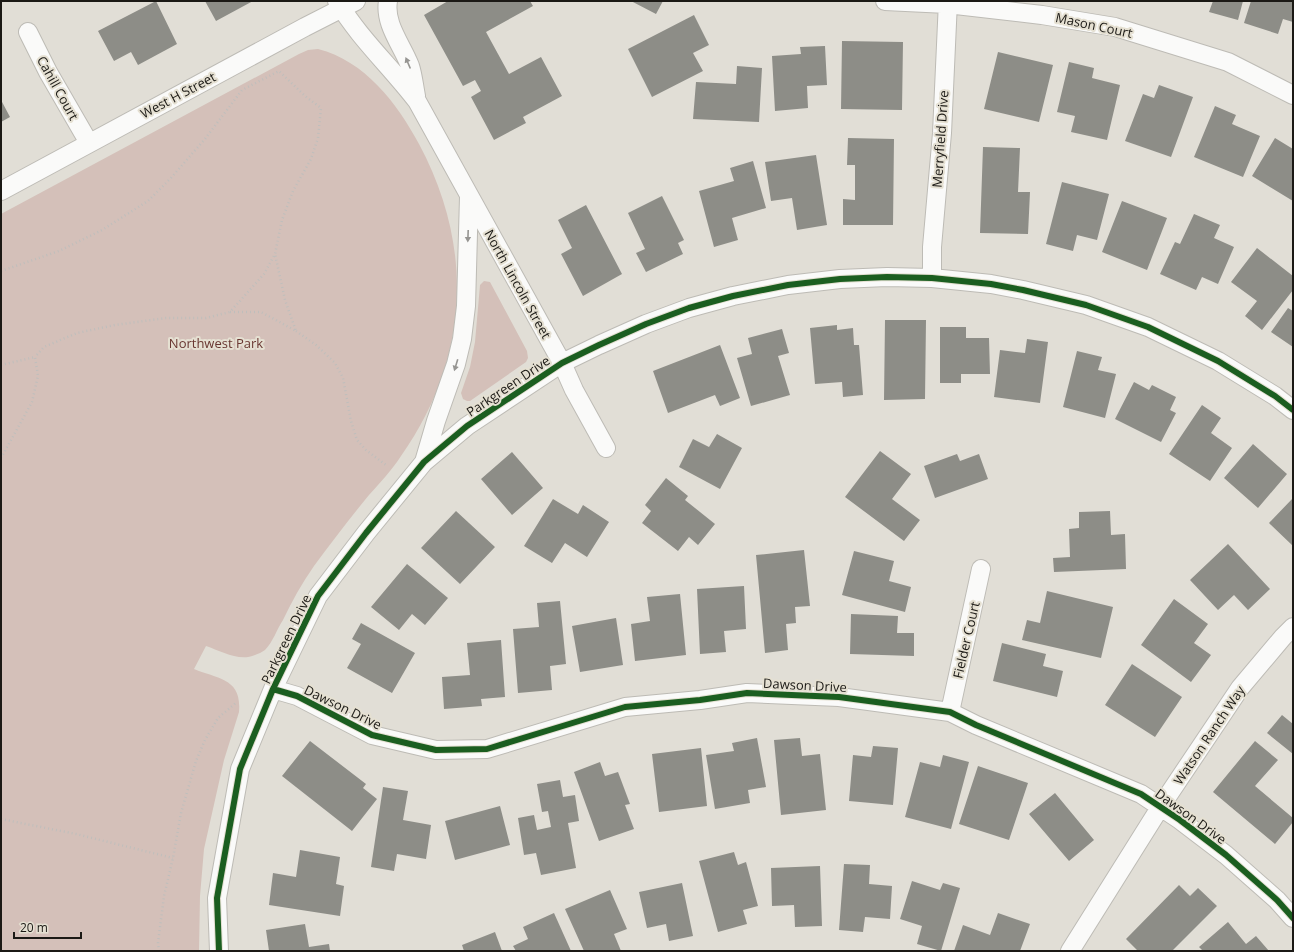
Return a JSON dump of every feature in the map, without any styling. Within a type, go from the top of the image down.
[{"type":"street","points":[[388,1],[389,18],[396,38],[410,66],[417,101]]},
{"type":"street","name":"Mason Court","points":[[884,1],[948,2],[1115,27],[1228,62],[1293,95]]},
{"type":"street","name":"Merryfield Drive","points":[[932,278],[932,247],[942,133],[948,2]]},
{"type":"street","name":"North Lincoln Street","points":[[345,4],[360,34],[404,83],[417,101],[562,363],[574,390],[606,448]]},
{"type":"street","name":"West H Street","points":[[1,191],[345,4]]},
{"type":"street","name":"Cahill Court","points":[[28,32],[48,72],[89,143]]},
{"type":"street","points":[[424,462],[436,421],[456,364],[462,339],[466,306],[469,196]]},
{"type":"street","points":[[562,363],[646,324],[689,308],[733,296],[788,285],[840,279],[887,277],[932,278],[991,284],[1023,290],[1086,305],[1148,327],[1218,361],[1275,396],[1293,410]]},
{"type":"street","name":"Parkgreen Drive","points":[[219,951],[217,898],[240,769],[273,689],[318,596],[366,533],[424,462],[467,426],[562,363]]},
{"type":"street","name":"Fielder Court","points":[[950,712],[982,569]]},
{"type":"street","name":"Watson Ranch Way","points":[[1070,951],[1161,806],[1240,688],[1293,627]]},
{"type":"street","name":"Dawson Drive","points":[[273,689],[297,696],[372,735],[436,750],[487,748],[625,708],[700,700],[747,693],[839,697],[950,712],[1141,794],[1161,806],[1226,855],[1277,900],[1293,918]]},
{"type":"path","points":[[1,271],[59,251],[102,230],[148,201],[170,179],[205,139],[242,90],[279,71],[305,96],[321,108],[318,138],[311,159],[293,191],[282,220],[275,254],[264,274],[230,312]]},
{"type":"path","points":[[275,254],[286,300],[296,331]]},
{"type":"path","points":[[1,365],[35,357],[44,347],[77,333],[115,325],[166,318],[206,318],[230,312],[261,312],[296,331],[316,345],[335,363],[343,378],[350,421],[357,440],[366,450],[386,465]]},
{"type":"path","points":[[1,458],[32,402],[38,376],[35,357]]},
{"type":"path","points":[[159,951],[158,943],[164,896],[181,813],[196,761],[205,740],[218,718],[237,702]]},
{"type":"path","points":[[1,818],[76,834],[173,858]]},
{"type":"green space","name":"Northwest Park","points":[[318,49],[351,63],[378,86],[390,99],[419,144],[437,183],[449,223],[456,263],[456,303],[451,343],[440,381],[424,419],[401,456],[355,512],[314,566],[297,592],[268,647],[265,650],[249,657],[236,657],[206,646],[194,669],[227,682],[237,692],[239,701],[239,712],[224,760],[204,849],[200,896],[199,951],[1,951],[1,214],[299,54],[308,50]]},
{"type":"green space","points":[[484,281],[490,282],[527,351],[528,358],[526,362],[470,401],[467,401],[463,399],[461,393],[470,367],[475,342],[480,285]]},
{"type":"building","points":[[156,1],[177,44],[138,65],[131,52],[114,61],[98,31]]},
{"type":"building","points":[[205,1],[253,1],[216,21]]},
{"type":"building","points":[[448,1],[530,1],[533,6],[486,32],[509,74],[541,57],[562,96],[523,117],[526,123],[494,140],[471,97],[481,91],[475,80],[463,86],[424,15]]},
{"type":"building","points":[[631,1],[663,1],[656,14]]},
{"type":"building","points":[[1213,1],[1243,1],[1238,20],[1209,12]]},
{"type":"building","points":[[1251,1],[1293,1],[1293,22],[1283,19],[1278,34],[1244,23]]},
{"type":"building","points":[[694,15],[709,45],[693,53],[703,71],[652,97],[628,49]]},
{"type":"building","points":[[842,41],[903,42],[902,110],[841,109]]},
{"type":"building","points":[[825,46],[827,85],[807,86],[808,108],[775,111],[772,56],[801,54],[800,47]]},
{"type":"building","points":[[998,52],[1053,65],[1039,122],[984,109]]},
{"type":"building","points":[[1069,62],[1094,68],[1092,78],[1120,85],[1107,140],[1071,132],[1075,116],[1057,112]]},
{"type":"building","points":[[737,66],[762,68],[759,122],[693,119],[696,82],[736,84]]},
{"type":"building","points":[[1159,85],[1193,97],[1171,157],[1125,141],[1143,94],[1154,98]]},
{"type":"building","points":[[1,100],[10,117],[1,122]]},
{"type":"building","points":[[1215,106],[1236,115],[1232,124],[1260,136],[1243,177],[1194,157]]},
{"type":"building","points":[[848,138],[894,139],[893,225],[843,225],[843,199],[855,200],[855,165],[847,165]]},
{"type":"building","points":[[1275,138],[1293,149],[1293,201],[1252,176]]},
{"type":"building","points":[[983,147],[1020,148],[1018,192],[1030,192],[1028,234],[980,233]]},
{"type":"building","points":[[816,155],[827,225],[797,230],[792,198],[771,201],[765,162]]},
{"type":"building","points":[[753,161],[766,208],[732,218],[738,240],[714,247],[699,191],[734,181],[730,168]]},
{"type":"building","points":[[1062,182],[1109,194],[1097,240],[1077,235],[1073,251],[1046,244]]},
{"type":"building","points":[[662,196],[684,240],[678,243],[683,254],[646,272],[636,253],[645,249],[628,213]]},
{"type":"building","points":[[1122,201],[1167,218],[1147,270],[1102,252]]},
{"type":"building","points":[[586,205],[622,274],[583,296],[561,254],[572,248],[558,220]]},
{"type":"building","points":[[1194,214],[1220,225],[1214,238],[1234,247],[1218,284],[1202,277],[1196,290],[1160,274],[1175,242],[1180,244]]},
{"type":"building","points":[[1257,248],[1293,276],[1293,290],[1262,330],[1245,316],[1257,301],[1231,282]]},
{"type":"building","points":[[1288,308],[1293,311],[1293,347],[1271,332]]},
{"type":"building","points":[[885,320],[926,320],[925,399],[884,400]]},
{"type":"building","points":[[837,325],[837,330],[853,328],[854,345],[859,345],[863,395],[843,397],[842,382],[815,384],[810,328]]},
{"type":"building","points":[[940,327],[966,327],[966,338],[989,338],[990,374],[961,374],[961,383],[940,383]]},
{"type":"building","points":[[782,329],[789,353],[778,356],[790,395],[751,406],[737,358],[752,354],[748,338]]},
{"type":"building","points":[[1027,339],[1048,342],[1040,403],[994,397],[1000,350],[1025,353]]},
{"type":"building","points":[[720,345],[740,398],[720,406],[715,395],[668,413],[653,371]]},
{"type":"building","points":[[1077,351],[1102,357],[1098,370],[1116,374],[1105,418],[1063,407]]},
{"type":"building","points":[[1134,382],[1149,390],[1152,385],[1176,397],[1170,410],[1176,413],[1161,442],[1115,419]]},
{"type":"building","points":[[1202,405],[1221,418],[1211,433],[1232,448],[1210,481],[1169,454]]},
{"type":"building","points":[[717,434],[742,448],[720,489],[679,467],[693,439],[709,447]]},
{"type":"building","points":[[1253,444],[1287,474],[1258,508],[1224,478]]},
{"type":"building","points":[[880,451],[911,474],[892,499],[920,520],[904,541],[845,497]]},
{"type":"building","points":[[512,452],[543,488],[512,515],[481,479]]},
{"type":"building","points":[[957,454],[960,461],[979,454],[988,479],[935,498],[924,466]]},
{"type":"building","points":[[666,478],[688,496],[685,500],[715,524],[698,545],[689,537],[678,551],[642,523],[651,511],[645,505]]},
{"type":"building","points":[[1293,498],[1293,546],[1269,523]]},
{"type":"building","points":[[553,499],[578,514],[583,505],[609,522],[587,557],[565,543],[552,563],[524,546]]},
{"type":"building","points":[[456,511],[495,547],[460,584],[421,548]]},
{"type":"building","points":[[1110,511],[1111,535],[1125,534],[1126,569],[1054,572],[1053,558],[1070,557],[1069,529],[1079,528],[1079,512]]},
{"type":"building","points":[[1228,544],[1270,589],[1248,610],[1234,595],[1218,610],[1190,580]]},
{"type":"building","points":[[804,550],[810,606],[795,607],[796,623],[786,624],[788,650],[765,653],[756,555]]},
{"type":"building","points":[[854,551],[894,561],[889,581],[911,587],[905,612],[842,595]]},
{"type":"building","points":[[407,564],[448,598],[425,625],[412,614],[399,630],[371,607]]},
{"type":"building","points":[[744,586],[746,629],[724,631],[726,652],[700,654],[697,589]]},
{"type":"building","points":[[1047,591],[1113,607],[1101,658],[1022,640],[1027,620],[1040,623]]},
{"type":"building","points":[[680,594],[686,655],[635,661],[631,624],[650,621],[647,597]]},
{"type":"building","points":[[1174,599],[1208,624],[1194,643],[1211,655],[1191,682],[1141,645]]},
{"type":"building","points":[[560,601],[566,664],[550,666],[552,690],[518,693],[513,629],[539,627],[537,603]]},
{"type":"building","points":[[851,614],[898,616],[897,633],[914,633],[914,656],[850,654]]},
{"type":"building","points":[[616,618],[623,665],[580,672],[572,626]]},
{"type":"building","points":[[361,623],[415,653],[392,693],[347,668],[361,644],[352,639]]},
{"type":"building","points":[[501,640],[505,697],[481,699],[482,706],[444,709],[442,677],[470,675],[467,643]]},
{"type":"building","points":[[1002,643],[1046,654],[1043,666],[1063,671],[1057,697],[993,681]]},
{"type":"building","points":[[1132,664],[1182,697],[1155,737],[1105,705]]},
{"type":"building","points":[[1282,715],[1293,724],[1293,754],[1267,733]]},
{"type":"building","points":[[757,738],[766,787],[748,790],[750,803],[715,809],[706,755],[734,751],[732,743]]},
{"type":"building","points":[[800,738],[802,756],[820,754],[826,810],[781,815],[774,740]]},
{"type":"building","points":[[310,741],[366,784],[363,788],[377,799],[352,831],[282,776]]},
{"type":"building","points":[[1255,741],[1278,760],[1255,786],[1293,818],[1293,822],[1275,844],[1213,792]]},
{"type":"building","points":[[873,746],[898,748],[893,805],[849,801],[853,755],[871,757]]},
{"type":"building","points":[[701,748],[707,806],[659,812],[652,754]]},
{"type":"building","points":[[943,755],[969,762],[951,829],[905,817],[920,762],[940,767]]},
{"type":"building","points":[[600,762],[605,776],[618,772],[630,804],[625,805],[634,829],[599,841],[574,772]]},
{"type":"building","points":[[978,766],[1028,783],[1009,840],[959,824]]},
{"type":"building","points":[[560,780],[563,797],[575,795],[579,821],[568,823],[576,868],[541,875],[536,853],[524,855],[518,818],[534,815],[537,830],[551,827],[548,811],[542,812],[537,784]]},
{"type":"building","points":[[383,787],[408,791],[403,820],[431,825],[426,859],[397,854],[394,871],[371,867]]},
{"type":"building","points":[[1055,793],[1094,840],[1069,861],[1029,814]]},
{"type":"building","points":[[500,806],[510,845],[455,860],[445,821]]},
{"type":"building","points":[[300,850],[340,857],[336,884],[344,886],[340,916],[269,905],[273,873],[296,877]]},
{"type":"building","points":[[734,852],[738,865],[746,862],[758,906],[743,910],[747,924],[718,932],[699,861]]},
{"type":"building","points":[[844,864],[870,865],[869,884],[892,886],[890,919],[865,917],[863,932],[839,930]]},
{"type":"building","points":[[820,866],[822,926],[795,927],[794,905],[772,906],[771,868]]},
{"type":"building","points":[[912,881],[940,890],[943,883],[960,888],[941,951],[917,944],[922,926],[900,919]]},
{"type":"building","points":[[682,883],[693,936],[669,941],[666,924],[647,928],[639,892]]},
{"type":"building","points":[[1179,885],[1190,896],[1198,888],[1217,906],[1172,951],[1138,951],[1126,939]]},
{"type":"building","points":[[610,890],[627,929],[614,934],[621,951],[584,951],[565,909]]},
{"type":"building","points":[[554,913],[571,951],[516,951],[513,946],[528,939],[523,927]]},
{"type":"building","points":[[998,913],[1030,924],[1020,951],[954,951],[963,925],[990,935]]},
{"type":"building","points":[[1228,922],[1246,944],[1256,936],[1269,951],[1203,951],[1199,947]]},
{"type":"building","points":[[305,924],[309,947],[329,944],[330,951],[269,951],[266,930]]},
{"type":"building","points":[[495,932],[502,951],[464,951],[462,945]]},
{"type":"cycle path","points":[[219,951],[217,898],[240,769],[273,689],[318,596],[366,533],[424,462],[467,426],[562,363],[646,324],[689,308],[733,296],[788,285],[840,279],[887,277],[932,278],[991,284],[1023,290],[1086,305],[1148,327],[1218,361],[1275,396],[1293,410]]},
{"type":"cycle path","points":[[273,689],[297,696],[372,735],[436,750],[487,749],[625,707],[700,700],[747,693],[839,697],[950,712],[976,725],[1141,794],[1180,820],[1226,855],[1277,900],[1293,918]]}]
